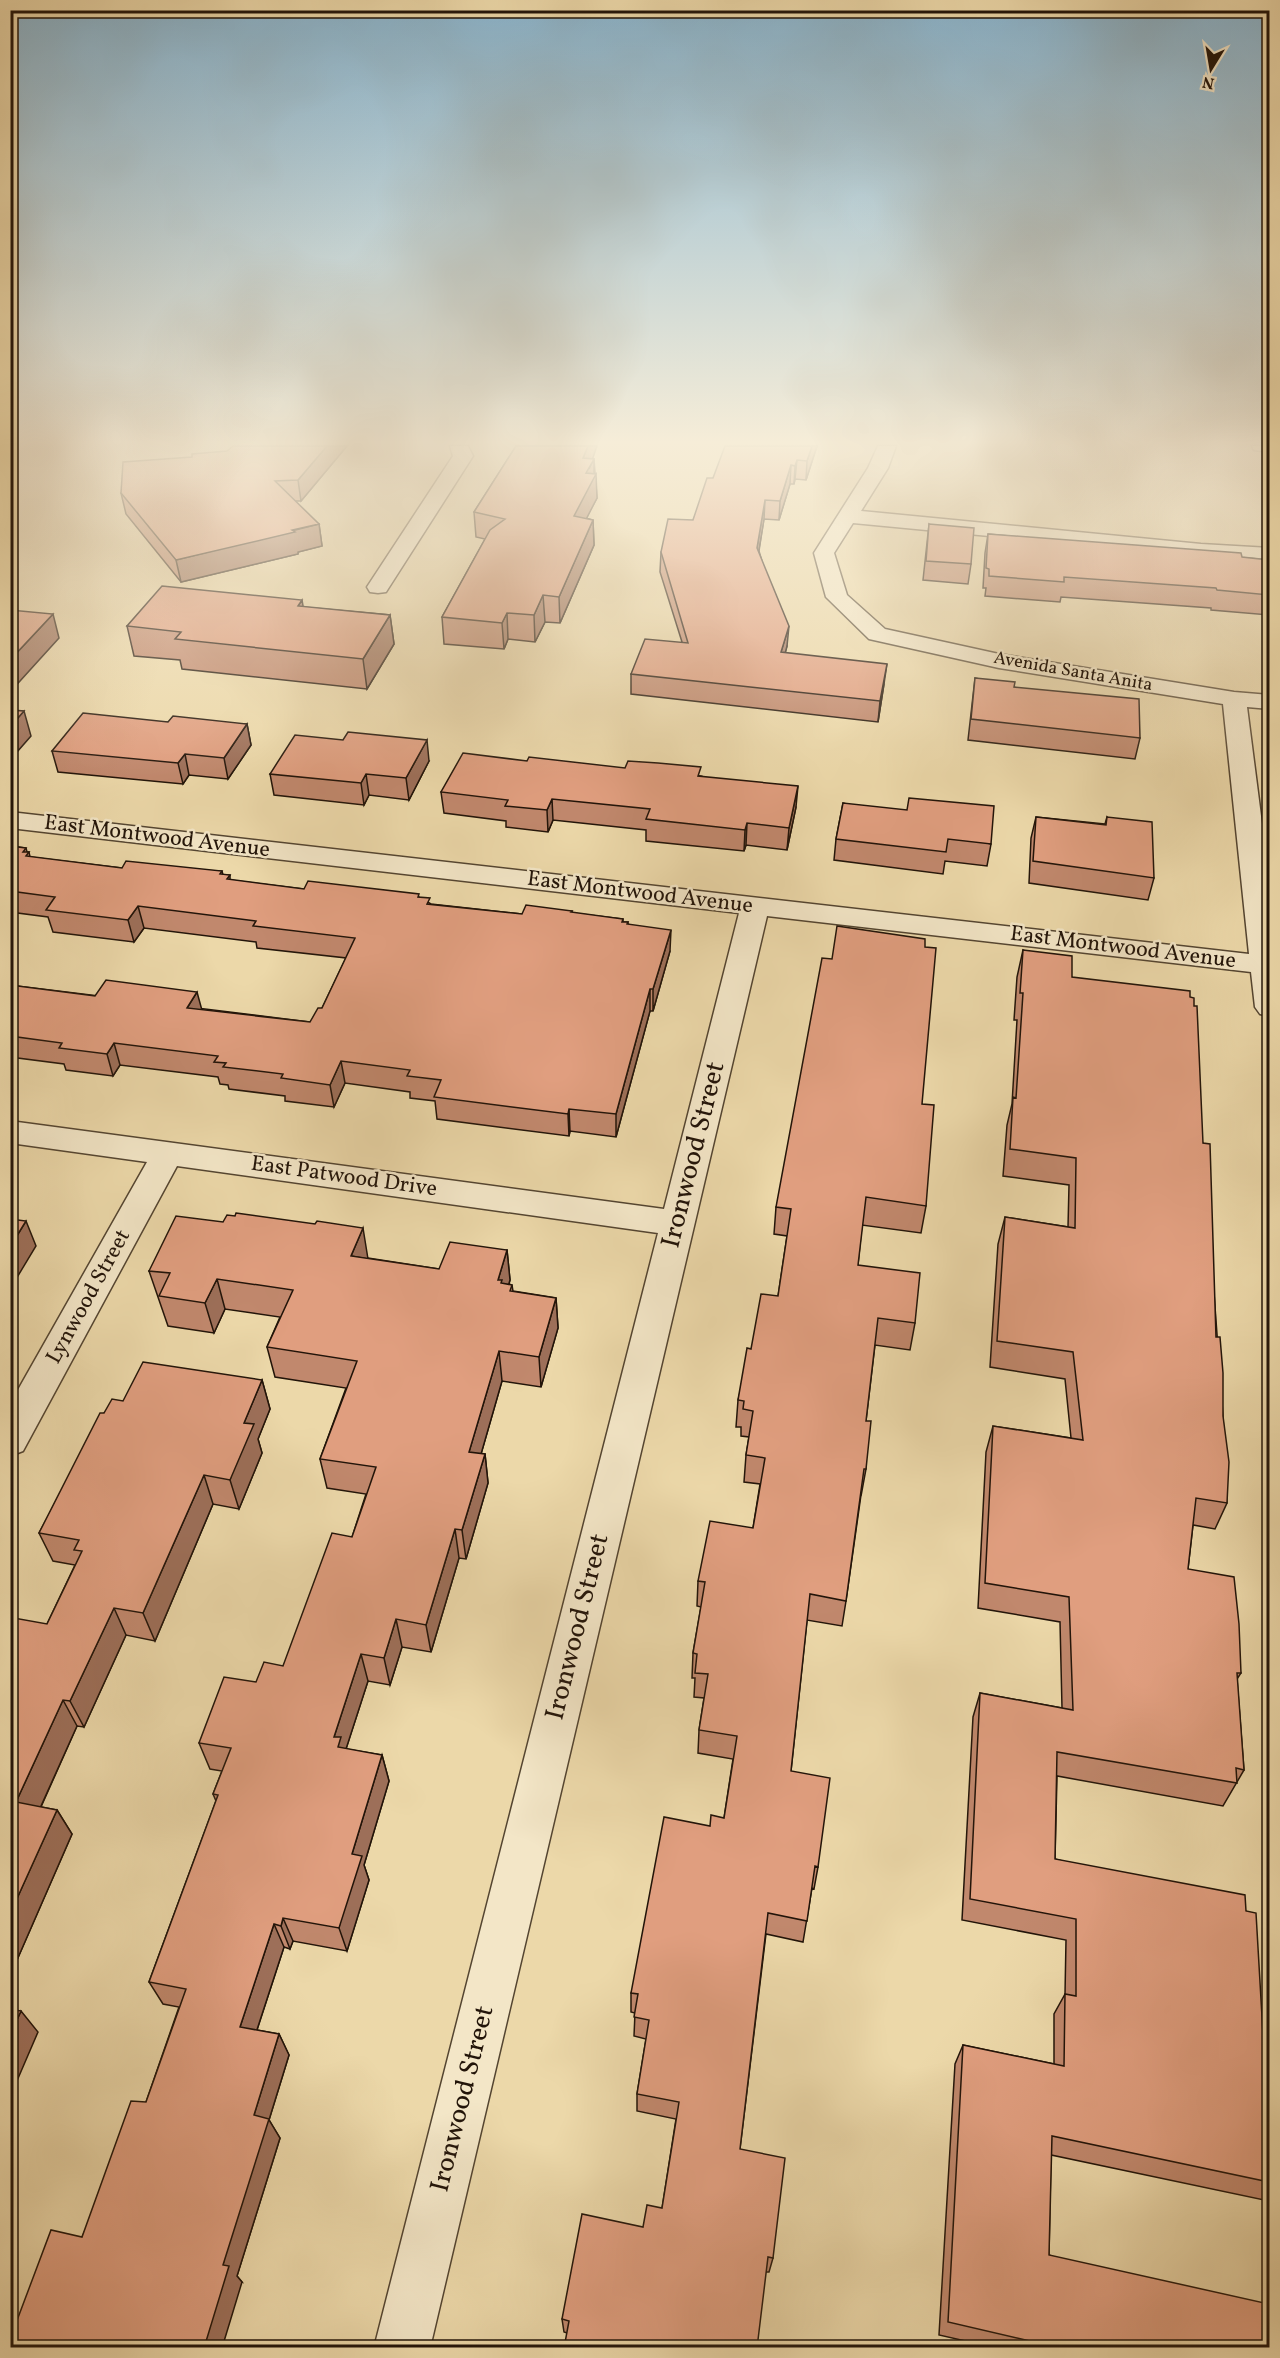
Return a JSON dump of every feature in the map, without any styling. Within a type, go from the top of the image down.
[{"type":"street","points":[[378,587],[398,556]]},
{"type":"street","name":"Avenida Santa Anita","points":[[825,556],[837,597],[878,634],[999,661],[1234,699],[1269,702]]},
{"type":"street","points":[[1234,699],[1267,965],[1269,1007]]},
{"type":"street","name":"East Montwood Avenue","points":[[10,820],[1267,965]]},
{"type":"street","name":"Ironwood Street","points":[[402,2348],[755,906]]},
{"type":"street","name":"East Patwood Drive","points":[[10,1132],[677,1223]]},
{"type":"street","name":"Lynwood Street","points":[[10,1440],[168,1154]]},
{"type":"building","points":[[173,556],[193,556],[176,560]]},
{"type":"building","points":[[476,556],[577,556],[559,597],[543,595],[534,615],[507,613],[502,623],[442,617]]},
{"type":"building","points":[[662,556],[760,556],[789,626],[781,652],[887,664],[880,701],[631,674],[645,639],[688,643]]},
{"type":"building","points":[[926,556],[972,556],[971,564],[926,561]]},
{"type":"building","points":[[987,556],[1242,556],[1269,560],[1269,595],[1217,590],[1216,588],[1064,577],[1064,582],[989,576],[989,569],[986,568]]},
{"type":"building","points":[[162,586],[302,600],[298,606],[390,615],[363,659],[175,639],[181,632],[127,626]]},
{"type":"building","points":[[10,610],[53,614],[10,660]]},
{"type":"building","points":[[975,678],[1015,682],[1014,687],[1139,699],[1140,738],[971,719]]},
{"type":"building","points":[[10,710],[24,711],[10,727]]},
{"type":"building","points":[[83,713],[168,722],[173,716],[247,724],[224,758],[185,754],[178,763],[52,751]]},
{"type":"building","points":[[348,732],[427,740],[406,778],[366,774],[361,783],[270,774],[295,735],[343,740]]},
{"type":"building","points":[[463,753],[527,761],[529,757],[625,768],[628,761],[701,767],[698,776],[798,786],[789,828],[747,823],[745,830],[646,819],[650,809],[552,799],[547,810],[505,806],[508,800],[441,792]]},
{"type":"building","points":[[909,798],[994,806],[991,844],[948,839],[946,852],[836,839],[843,803],[907,810]]},
{"type":"building","points":[[1036,817],[1106,825],[1107,817],[1152,822],[1154,878],[1033,861]]},
{"type":"building","points":[[10,846],[26,848],[23,852],[29,852],[26,856],[122,868],[126,861],[222,871],[220,874],[230,875],[227,879],[304,889],[308,881],[419,894],[418,897],[430,898],[427,904],[522,914],[526,905],[623,919],[622,922],[628,922],[627,924],[671,930],[653,989],[650,989],[616,1114],[569,1109],[568,1114],[434,1097],[441,1080],[407,1076],[410,1070],[341,1061],[330,1085],[281,1078],[283,1074],[223,1067],[226,1063],[214,1062],[218,1056],[114,1043],[107,1054],[59,1048],[62,1043],[10,1036],[10,985],[95,996],[106,980],[197,992],[187,1008],[310,1022],[318,1008],[322,1008],[355,938],[253,926],[256,921],[138,906],[128,920],[46,910],[55,897],[10,891]]},
{"type":"building","points":[[837,926],[925,939],[925,947],[936,948],[922,1104],[934,1105],[926,1206],[866,1197],[858,1265],[920,1273],[915,1323],[878,1318],[866,1421],[871,1421],[866,1469],[864,1469],[846,1601],[810,1594],[791,1771],[830,1778],[818,1867],[815,1866],[807,1921],[768,1913],[740,2149],[785,2158],[773,2258],[768,2257],[757,2348],[564,2348],[569,2321],[562,2319],[582,2214],[643,2227],[647,2205],[662,2208],[679,2102],[637,2094],[649,2020],[634,2017],[638,1994],[631,1993],[664,1817],[710,1826],[711,1815],[724,1818],[737,1736],[699,1730],[708,1674],[695,1673],[697,1654],[693,1653],[705,1582],[698,1581],[710,1521],[753,1528],[765,1458],[746,1455],[753,1411],[743,1409],[744,1401],[738,1400],[747,1348],[751,1349],[761,1294],[778,1296],[791,1209],[776,1207],[822,958],[832,959]]},
{"type":"building","points":[[1023,950],[1072,956],[1072,977],[1190,991],[1190,997],[1194,998],[1194,1006],[1197,1006],[1203,1143],[1210,1144],[1216,1337],[1220,1337],[1223,1416],[1229,1462],[1227,1503],[1196,1498],[1188,1569],[1234,1577],[1241,1673],[1237,1673],[1244,1770],[1236,1768],[1237,1783],[1057,1752],[1055,1859],[1245,1895],[1246,1911],[1256,1913],[1263,2034],[1269,2035],[1269,2182],[1052,2136],[1049,2255],[1269,2304],[1269,2348],[1060,2348],[948,2322],[963,2045],[1064,2066],[1065,1994],[1076,1996],[1076,1919],[970,1899],[980,1693],[1073,1710],[1069,1597],[985,1583],[993,1426],[1083,1440],[1073,1352],[997,1341],[1005,1217],[1075,1228],[1076,1158],[1010,1149],[1023,993],[1020,993]]},
{"type":"building","points":[[236,1213],[363,1228],[351,1256],[439,1269],[450,1242],[507,1250],[498,1280],[502,1280],[501,1283],[512,1285],[510,1291],[556,1298],[539,1357],[499,1351],[469,1452],[485,1454],[462,1530],[455,1529],[426,1625],[396,1619],[384,1658],[361,1654],[334,1737],[341,1737],[338,1747],[382,1755],[352,1854],[362,1856],[339,1928],[283,1918],[281,1926],[274,1924],[240,2027],[279,2034],[254,2115],[269,2119],[223,2265],[229,2266],[204,2348],[10,2348],[10,2339],[51,2230],[82,2237],[131,2101],[146,2102],[186,1989],[149,1982],[218,1795],[213,1794],[231,1748],[199,1743],[224,1677],[256,1682],[264,1662],[283,1666],[332,1533],[352,1537],[376,1467],[320,1459],[357,1361],[267,1347],[293,1290],[217,1279],[205,1303],[159,1296],[170,1273],[149,1271],[176,1216],[223,1222],[227,1215],[235,1216]]},
{"type":"building","points":[[10,1219],[26,1221],[10,1247]]},
{"type":"building","points":[[143,1362],[262,1380],[244,1423],[254,1424],[230,1480],[204,1475],[143,1613],[114,1608],[70,1701],[63,1700],[16,1802],[57,1810],[10,1914],[10,1624],[14,1618],[47,1624],[82,1551],[74,1550],[79,1540],[39,1533],[100,1413],[104,1413],[112,1399],[123,1401]]},
{"type":"building","points":[[10,2009],[21,2011],[10,2035]]}]
